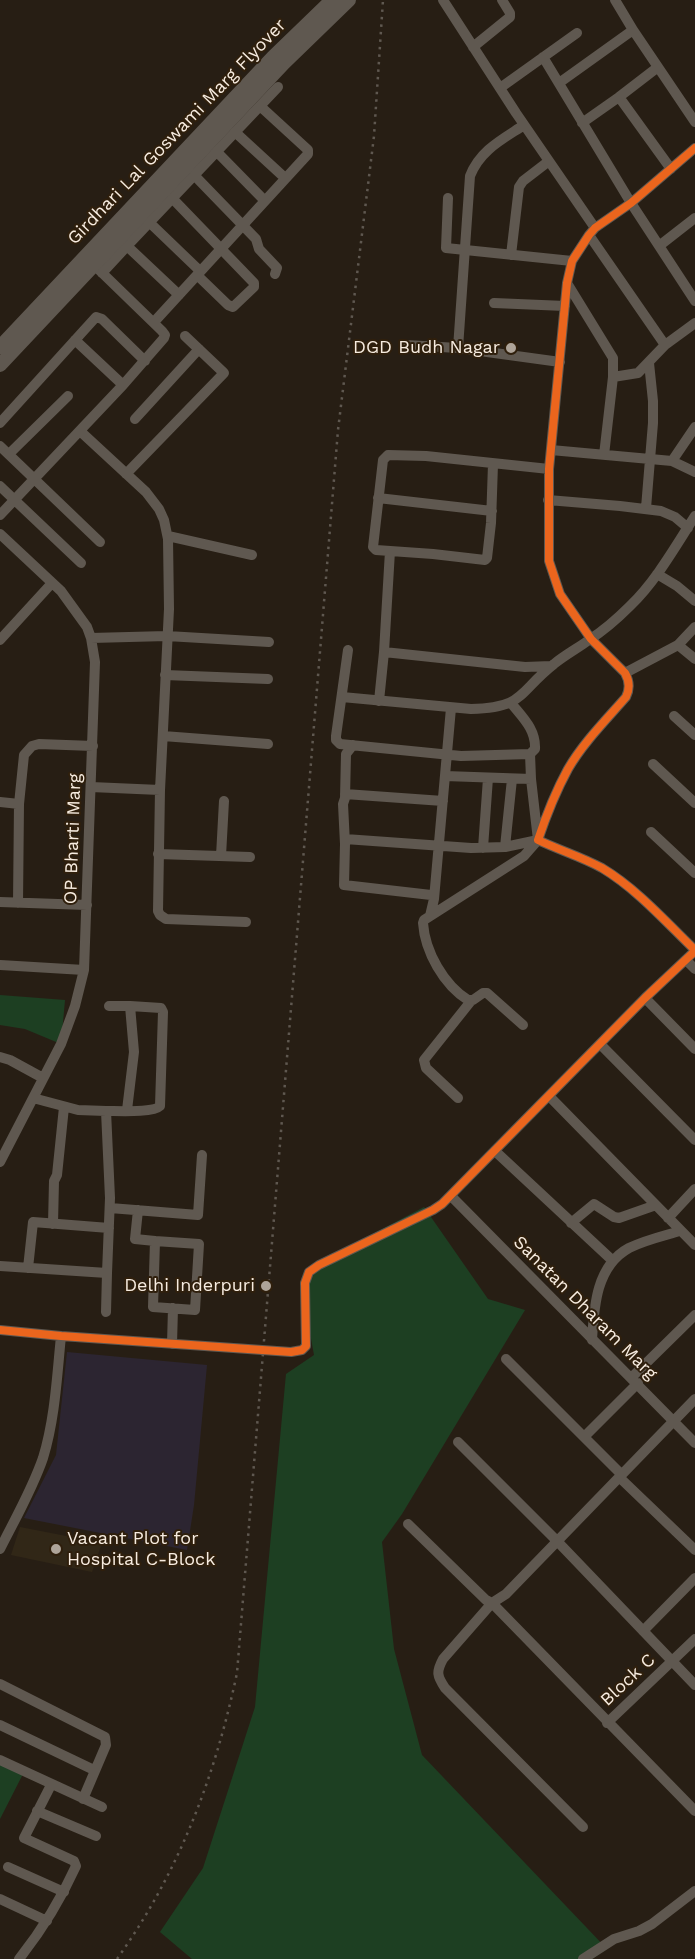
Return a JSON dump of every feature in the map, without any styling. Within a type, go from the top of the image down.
[{"type":"main road","name":"Girdhari Lal Goswami Marg Flyover","points":[[0,365],[98,269],[332,0]]},
{"type":"main road","name":"Girdhari Lal Goswami Marg Flyover","points":[[0,347],[278,60],[349,0]]},
{"type":"street","points":[[443,0],[549,161],[665,345]]},
{"type":"street","points":[[473,47],[510,17],[510,13],[502,0]]},
{"type":"street","points":[[615,0],[695,122]]},
{"type":"street","points":[[559,83],[633,30]]},
{"type":"street","points":[[500,88],[577,33]]},
{"type":"street","points":[[543,57],[630,203],[695,301]]},
{"type":"street","points":[[582,123],[658,67]]},
{"type":"street","points":[[0,515],[145,362],[164,338],[165,335],[154,322],[98,269],[127,246],[278,87]]},
{"type":"street","points":[[619,97],[671,169]]},
{"type":"street","points":[[154,322],[307,156],[308,150],[260,106]]},
{"type":"street","points":[[458,348],[469,188],[473,168],[486,151],[524,125]]},
{"type":"street","points":[[235,132],[286,178]]},
{"type":"street","points":[[471,1001],[465,998],[441,974],[423,929],[423,923],[430,916],[524,856],[538,840],[568,769],[629,691],[629,683],[625,673],[591,639],[560,594],[552,575],[549,561],[549,469],[567,283],[572,261],[592,232],[630,203],[695,148]]},
{"type":"street","points":[[216,152],[265,201]]},
{"type":"street","points":[[511,255],[519,187],[523,181],[549,161]]},
{"type":"street","points":[[194,175],[256,239],[259,248],[277,268],[275,274]]},
{"type":"street","points":[[149,222],[228,306],[233,307],[253,290],[254,284],[172,198]]},
{"type":"street","points":[[448,198],[446,248],[572,261]]},
{"type":"street","points":[[659,246],[695,218]]},
{"type":"street","points":[[127,246],[179,295]]},
{"type":"street","points":[[567,283],[611,352],[614,363],[604,455]]},
{"type":"street","points":[[494,303],[565,306]]},
{"type":"street","points":[[0,423],[93,318],[99,317],[145,362]]},
{"type":"street","points":[[613,377],[633,375],[643,369],[665,345],[695,323]]},
{"type":"street","points":[[126,474],[224,373],[185,336]]},
{"type":"street","points":[[75,340],[123,385]]},
{"type":"street","points":[[406,345],[458,348],[560,362]]},
{"type":"street","points":[[136,419],[199,349]]},
{"type":"street","points":[[646,508],[653,401],[649,363]]},
{"type":"street","points":[[9,454],[68,396]]},
{"type":"street","points":[[672,461],[695,427]]},
{"type":"street","points":[[80,430],[146,492],[159,509],[168,536],[167,636],[160,790],[158,910],[166,919],[246,922]]},
{"type":"street","points":[[0,446],[100,542]]},
{"type":"street","points":[[551,450],[672,461],[695,472]]},
{"type":"street","points":[[493,464],[492,511],[487,558],[485,560],[376,550],[373,547],[383,460],[388,455],[426,456],[549,469]]},
{"type":"street","points":[[0,486],[81,563]]},
{"type":"street","points":[[378,498],[492,511]]},
{"type":"street","points":[[548,500],[646,508],[668,513],[688,528]]},
{"type":"street","points":[[342,697],[451,708],[490,709],[511,703],[523,695],[551,666],[591,639],[631,605],[657,574],[695,516]]},
{"type":"street","name":"OP Bharti Marg","points":[[0,534],[52,582],[88,627],[95,662],[84,970],[75,1006],[61,1044],[0,1162]]},
{"type":"street","points":[[168,536],[252,555]]},
{"type":"street","points":[[379,701],[390,551]]},
{"type":"street","points":[[657,574],[677,586],[695,601]]},
{"type":"street","points":[[0,640],[52,582]]},
{"type":"street","points":[[625,673],[678,645],[695,627]]},
{"type":"street","points":[[91,638],[167,636],[268,642]]},
{"type":"street","points":[[678,645],[695,659]]},
{"type":"street","points":[[348,650],[336,740],[340,744],[446,755],[530,754]]},
{"type":"street","points":[[384,652],[525,667],[551,666]]},
{"type":"street","points":[[165,675],[268,680]]},
{"type":"street","points":[[511,703],[530,726],[533,733],[535,748],[530,754],[531,779],[538,840]]},
{"type":"street","points":[[430,916],[434,899],[440,846],[451,708]]},
{"type":"street","points":[[674,716],[695,736]]},
{"type":"street","points":[[163,736],[268,744]]},
{"type":"street","points":[[18,903],[19,804],[26,750],[40,744],[93,746]]},
{"type":"street","points":[[353,745],[346,754],[343,804],[344,885],[431,895],[434,899]]},
{"type":"street","points":[[653,764],[695,803]]},
{"type":"street","points":[[445,776],[531,779]]},
{"type":"street","points":[[483,848],[488,778]]},
{"type":"street","points":[[505,846],[512,778]]},
{"type":"street","points":[[91,787],[160,790]]},
{"type":"street","points":[[345,794],[443,801]]},
{"type":"street","points":[[221,856],[224,801]]},
{"type":"street","points":[[0,802],[19,804]]},
{"type":"street","points":[[651,832],[695,873]]},
{"type":"street","points":[[0,1330],[230,1348],[291,1352],[302,1350],[306,1346],[305,1283],[309,1272],[319,1265],[433,1210],[451,1196],[645,998],[695,950],[638,896],[616,878],[600,868],[538,840],[483,848],[344,839]]},
{"type":"street","points":[[158,854],[250,857]]},
{"type":"street","points":[[0,902],[87,905]]},
{"type":"street","points":[[686,960],[695,970]]},
{"type":"street","points":[[0,965],[84,970]]},
{"type":"street","points":[[458,1098],[426,1068],[424,1060],[471,1001],[483,993],[487,993],[523,1025]]},
{"type":"street","points":[[645,998],[695,1048]]},
{"type":"street","points":[[33,1098],[78,1110],[156,1109],[160,1106],[163,1009],[159,1007],[109,1006]]},
{"type":"street","points":[[127,1110],[134,1052],[130,1006]]},
{"type":"street","points":[[600,1044],[695,1140]]},
{"type":"street","points":[[0,1057],[10,1060],[43,1078]]},
{"type":"street","points":[[548,1096],[695,1245]]},
{"type":"street","points":[[53,1224],[54,1181],[57,1175],[64,1107]]},
{"type":"street","points":[[106,1111],[110,1208],[106,1312]]},
{"type":"street","points":[[495,1151],[613,1261]]},
{"type":"street","points":[[110,1208],[198,1214],[202,1155]]},
{"type":"street","points":[[668,1218],[695,1189]]},
{"type":"street","name":"Sanatan Dharam Marg","points":[[451,1196],[592,1340],[635,1380],[695,1443]]},
{"type":"street","points":[[571,1222],[594,1204],[614,1217],[619,1218],[656,1205]]},
{"type":"street","points":[[138,1210],[135,1238],[198,1244],[195,1310],[153,1307],[155,1241]]},
{"type":"street","points":[[28,1268],[33,1222],[109,1228]]},
{"type":"street","points":[[592,1340],[599,1286],[613,1261],[628,1249],[641,1243],[680,1231]]},
{"type":"street","points":[[0,1266],[107,1273]]},
{"type":"street","points":[[172,1344],[173,1308]]},
{"type":"street","points":[[584,1438],[695,1315]]},
{"type":"street","points":[[0,1549],[34,1483],[43,1456],[52,1420],[61,1336]]},
{"type":"street","points":[[506,1360],[695,1550]]},
{"type":"street","points":[[583,1827],[445,1688],[438,1677],[437,1669],[443,1659],[492,1603],[506,1594],[695,1399]]},
{"type":"street","points":[[458,1442],[695,1684]]},
{"type":"street","points":[[408,1524],[486,1600],[492,1603],[695,1811]]},
{"type":"street","points":[[643,1631],[695,1578]]},
{"type":"street","name":"Block C","points":[[607,1722],[695,1639]]},
{"type":"street","points":[[0,1684],[105,1737],[106,1745],[83,1799]]},
{"type":"street","points":[[0,1725],[94,1770]]},
{"type":"street","points":[[0,1760],[50,1785],[102,1807]]},
{"type":"street","points":[[19,1959],[47,1921],[64,1892],[76,1866],[76,1863],[24,1838],[50,1785]]},
{"type":"street","points":[[37,1811],[96,1836]]},
{"type":"street","points":[[8,1867],[64,1892]]},
{"type":"street","points":[[583,1959],[614,1939],[639,1931],[652,1924],[695,1891]]},
{"type":"street","points":[[0,1899],[47,1921]]},
{"type":"shaded area","points":[[67,1352],[207,1365],[194,1505],[187,1550],[24,1518],[56,1455]]},
{"type":"shaded area","name":"Vacant Plot for Hospital C-Block","points":[[20,1527],[102,1543],[92,1572],[11,1555]]},
{"type":"green space","points":[[0,995],[65,1000],[61,1044],[25,1029],[0,1025]]},
{"type":"green space","points":[[424,1207],[488,1299],[525,1310],[402,1514],[382,1542],[394,1649],[422,1755],[607,1949],[592,1959],[192,1959],[160,1932],[203,1868],[255,1707],[286,1374],[314,1355],[301,1283],[306,1269]]},
{"type":"green space","points":[[0,1760],[24,1772],[0,1819]]},
{"type":"railway","points":[[117,1959],[159,1892],[192,1822],[218,1749],[237,1673],[338,430],[374,136],[383,0]]},
{"type":"cycle path","points":[[695,148],[631,203],[595,228],[572,261],[567,283],[549,469],[549,561],[560,594],[591,639],[625,673],[629,682],[629,688],[626,697],[588,741],[568,769],[559,786],[538,840],[594,864],[615,876],[651,906],[695,950]]},
{"type":"cycle path","points":[[0,1330],[291,1352],[302,1350],[306,1346],[305,1283],[309,1272],[319,1265],[442,1204],[645,998],[695,951]]},
{"type":"place","name":"DGD Budh Nagar","points":[[511,348]]},
{"type":"place","name":"Delhi Inderpuri","points":[[266,1286]]},
{"type":"place","name":"Vacant Plot for Hospital C-Block","points":[[56,1549]]}]
